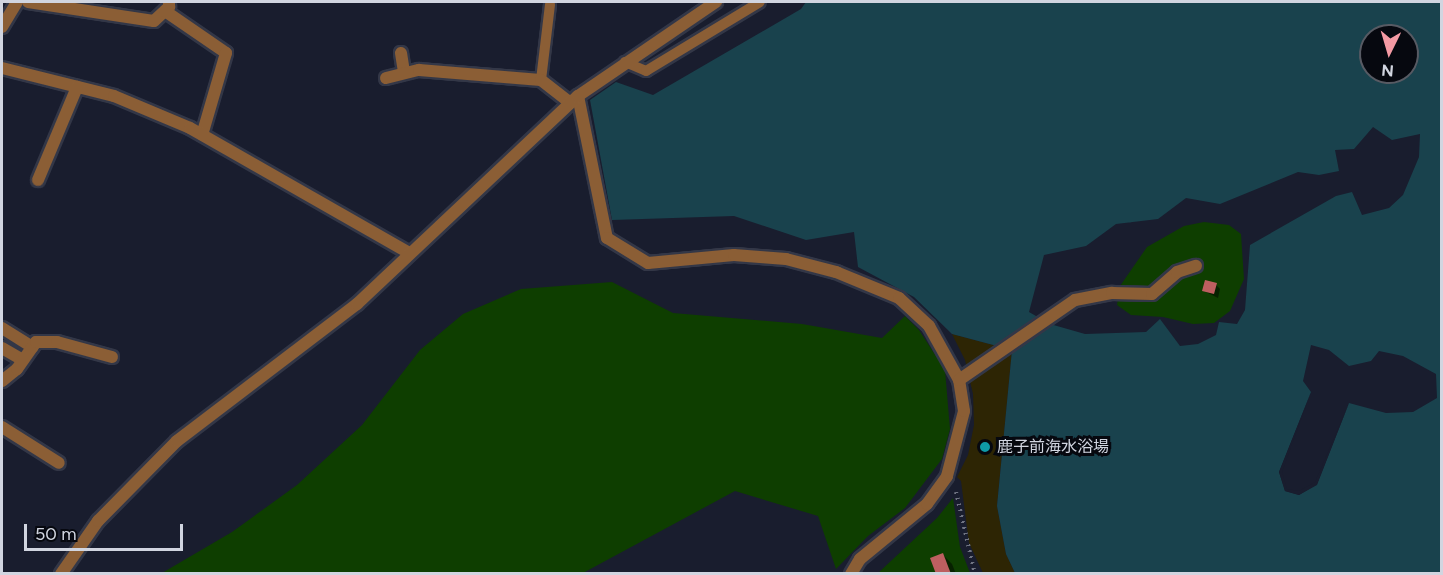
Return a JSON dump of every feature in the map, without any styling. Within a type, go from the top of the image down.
[{"type":"street","points":[[2,27],[17,2]]},
{"type":"street","points":[[28,2],[154,21],[167,6],[226,53],[202,135]]},
{"type":"street","points":[[61,573],[98,520],[177,441],[357,304],[574,100],[625,62],[716,2]]},
{"type":"street","points":[[400,53],[404,73]]},
{"type":"street","points":[[2,68],[114,96],[202,135],[409,253]]},
{"type":"street","points":[[386,78],[419,70],[541,80],[574,100],[607,237],[648,263],[734,255],[786,259],[846,277],[898,298],[929,326],[959,380],[964,411],[948,476],[927,504],[860,559],[851,573]]},
{"type":"street","points":[[38,180],[77,87]]},
{"type":"street","points":[[959,380],[1075,300],[1112,293],[1152,294],[1177,272],[1196,266]]},
{"type":"street","points":[[2,328],[33,347]]},
{"type":"street","points":[[2,381],[23,360],[36,342],[57,342],[112,357]]},
{"type":"street","points":[[2,348],[23,360]]},
{"type":"street","points":[[2,427],[59,463]]},
{"type":"lane","points":[[625,62],[646,71],[760,2]]},
{"type":"lane","points":[[541,80],[550,5]]},
{"type":"path","points":[[948,476],[955,487],[975,573]]},
{"type":"green space","points":[[1204,222],[1229,225],[1241,234],[1244,279],[1230,311],[1214,323],[1193,324],[1163,317],[1131,315],[1117,305],[1120,286],[1147,247],[1184,226]]},
{"type":"green space","points":[[612,282],[673,313],[802,324],[882,338],[905,316],[919,330],[945,370],[950,429],[942,459],[905,508],[868,536],[836,569],[818,516],[735,491],[583,573],[162,573],[232,532],[297,485],[362,425],[420,350],[463,314],[521,289]]},
{"type":"green space","points":[[953,498],[960,547],[970,573],[877,574],[937,518]]},
{"type":"sand","name":"鹿子前海水浴場","points":[[952,334],[1012,350],[997,506],[1006,554],[1015,573],[983,573],[969,543],[961,481],[957,477],[968,455],[974,425],[973,394],[965,360]]},
{"type":"water","points":[[806,2],[1441,2],[1441,573],[1015,573],[1006,554],[997,506],[1012,350],[952,334],[914,297],[858,267],[854,232],[806,240],[734,216],[612,220],[590,100],[616,82],[653,95],[801,9]],"holes":[[[1373,127],[1392,140],[1420,134],[1419,157],[1403,195],[1389,208],[1362,215],[1352,192],[1336,196],[1250,245],[1245,310],[1237,324],[1219,322],[1216,335],[1198,344],[1180,346],[1160,319],[1146,332],[1085,334],[1050,324],[1029,312],[1044,255],[1086,246],[1116,224],[1158,219],[1186,198],[1220,204],[1298,172],[1319,175],[1339,171],[1335,150],[1354,149]],[[1311,345],[1329,350],[1349,366],[1371,361],[1379,351],[1403,356],[1436,374],[1437,398],[1413,412],[1386,413],[1349,403],[1317,484],[1299,495],[1285,491],[1279,472],[1311,392],[1303,381]]]},
{"type":"pier","points":[[1311,392],[1282,472],[1287,489],[1299,491],[1315,482],[1349,403],[1317,485],[1299,495],[1285,491],[1279,472]]},
{"type":"building","points":[[1205,280],[1217,283],[1214,294],[1202,291]]},
{"type":"building","points":[[943,553],[951,574],[936,574],[930,558]]},
{"type":"place","name":"鹿子前海水浴場","points":[[985,447]]}]
